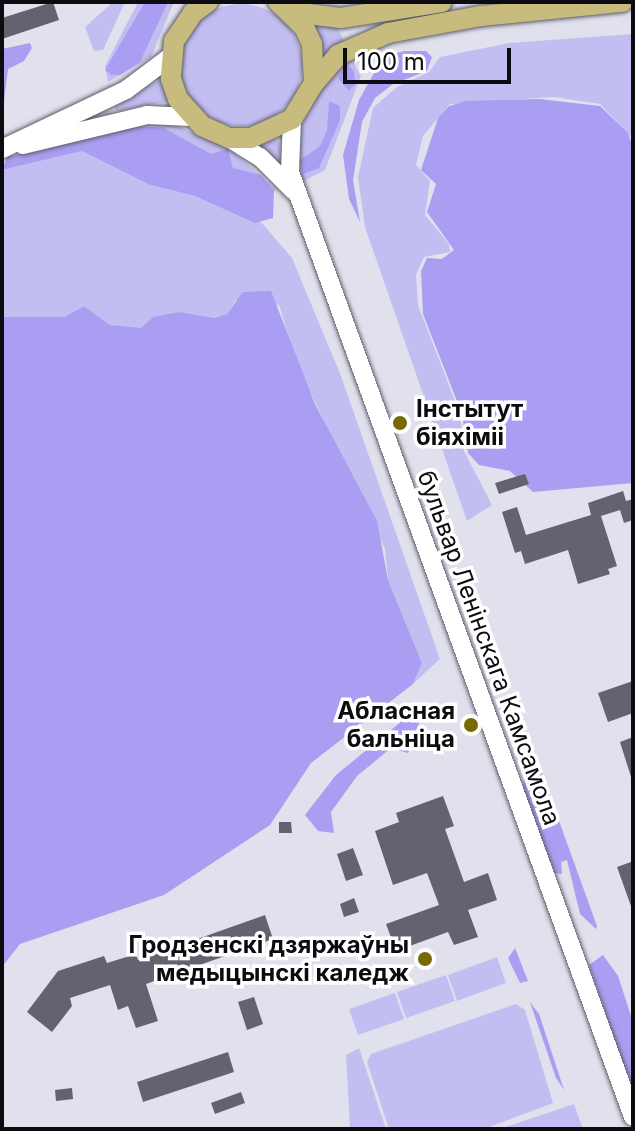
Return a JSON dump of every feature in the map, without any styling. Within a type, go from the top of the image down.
[{"type":"main road","points":[[188,2],[170,57],[178,99],[191,117],[229,138],[262,135],[292,119],[314,83],[338,55],[388,33],[481,16],[622,2]]},
{"type":"main road","points":[[182,26],[208,2]]},
{"type":"main road","points":[[285,7],[341,18],[442,2]]},
{"type":"main road","points":[[285,7],[312,44],[314,83]]},
{"type":"street","points":[[3,149],[56,130],[126,90],[170,57]]},
{"type":"street","points":[[56,130],[147,115],[191,117]]},
{"type":"street","name":"бульвар Ленінскага Камсамола","points":[[292,119],[287,155],[299,195],[461,655],[633,1117]]},
{"type":"street","name":"бульвар Ленінскага Камсамола","points":[[229,138],[260,157],[299,195]]},
{"type":"shaded area","points":[[113,2],[125,2],[103,50],[94,51],[85,27]]},
{"type":"shaded area","points":[[138,2],[174,2],[151,57],[108,82],[105,66]]},
{"type":"shaded area","points":[[145,2],[168,2],[140,62],[120,75],[111,75],[105,70]]},
{"type":"shaded area","points":[[241,4],[264,8],[284,22],[298,42],[302,65],[298,88],[284,108],[264,122],[241,126],[218,122],[198,108],[184,88],[180,65],[184,42],[198,22],[218,8]]},
{"type":"shaded area","points":[[336,24],[344,41],[324,54],[314,25]]},
{"type":"shaded area","points":[[633,34],[633,139],[600,104],[554,97],[450,104],[423,136],[416,165],[430,181],[425,215],[449,244],[450,252],[424,257],[416,275],[418,305],[460,414],[464,451],[492,505],[467,521],[365,227],[358,177],[373,108],[397,87],[429,72],[440,57],[509,43]]},
{"type":"shaded area","points":[[30,43],[32,48],[24,61],[8,69],[2,118],[2,49]]},
{"type":"shaded area","points":[[404,51],[426,51],[432,57],[427,71],[393,84],[375,98],[362,122],[353,180],[360,222],[349,199],[343,155],[359,100],[383,57]]},
{"type":"shaded area","points":[[350,56],[361,76],[325,170],[300,183],[299,130],[328,76]]},
{"type":"shaded area","points":[[346,63],[354,71],[355,84],[349,91],[338,78]]},
{"type":"shaded area","points":[[162,79],[170,101],[116,111],[114,103]]},
{"type":"shaded area","points":[[540,99],[600,106],[628,133],[633,147],[633,483],[533,492],[510,471],[479,465],[468,453],[462,414],[423,314],[421,271],[427,258],[442,259],[454,250],[427,212],[436,184],[421,170],[438,118],[449,106],[466,101]]},
{"type":"shaded area","points":[[329,101],[340,106],[340,120],[319,168],[303,174],[299,161],[320,146],[327,131]]},
{"type":"shaded area","points":[[163,119],[231,150],[277,190],[252,196],[122,127]]},
{"type":"shaded area","points":[[139,126],[164,128],[211,154],[228,149],[233,168],[261,175],[274,191],[273,218],[255,223],[195,196],[150,185],[82,151],[2,170],[7,157]]},
{"type":"shaded area","points":[[276,139],[279,141],[283,169],[252,147]]},
{"type":"shaded area","points":[[82,151],[150,185],[195,196],[261,222],[292,258],[341,376],[440,659],[413,684],[422,663],[388,580],[385,549],[297,364],[279,305],[236,300],[227,314],[214,318],[153,317],[141,328],[125,329],[110,325],[84,306],[64,317],[2,317],[2,170]]},
{"type":"shaded area","points":[[271,291],[315,404],[377,521],[388,580],[422,663],[413,684],[311,763],[270,825],[164,895],[20,944],[2,967],[2,317],[64,317],[84,306],[110,325],[141,328],[153,317],[179,312],[214,318],[227,314],[243,292]]},
{"type":"shaded area","points":[[419,707],[422,715],[408,753],[391,748],[357,776],[331,812],[334,833],[318,831],[305,815],[336,775]]},
{"type":"shaded area","points":[[537,760],[596,929],[580,914],[567,860],[561,862],[562,874],[555,873],[523,793],[524,774]]},
{"type":"shaded area","points":[[515,948],[528,981],[520,983],[508,958]]},
{"type":"shaded area","points":[[603,955],[618,976],[633,1022],[633,1095],[589,965]]},
{"type":"shaded area","points":[[497,957],[506,983],[457,1001],[448,975]]},
{"type":"shaded area","points":[[446,975],[455,1001],[406,1018],[397,992]]},
{"type":"shaded area","points":[[395,993],[404,1019],[358,1035],[349,1009]]},
{"type":"shaded area","points":[[530,1002],[539,1014],[564,1090],[556,1078]]},
{"type":"shaded area","points":[[516,1004],[525,1010],[553,1103],[484,1129],[389,1129],[367,1062],[371,1054]]},
{"type":"shaded area","points":[[359,1048],[386,1129],[350,1129],[346,1055]]},
{"type":"shaded area","points":[[574,1104],[583,1129],[500,1129]]},
{"type":"building","points":[[53,2],[59,20],[2,39],[2,18]]},
{"type":"building","points":[[525,474],[529,484],[499,494],[495,483]]},
{"type":"building","points":[[623,491],[626,501],[633,499],[633,520],[624,523],[620,510],[601,516],[617,566],[608,569],[610,574],[578,584],[568,550],[525,564],[521,551],[515,553],[502,512],[517,507],[526,535],[591,515],[588,503]]},
{"type":"building","points":[[633,681],[633,713],[608,722],[598,693]]},
{"type":"building","points":[[633,737],[633,777],[631,777],[620,742]]},
{"type":"building","points":[[443,796],[454,826],[445,829],[464,882],[488,873],[497,900],[468,910],[478,937],[454,945],[448,932],[396,951],[386,924],[439,905],[427,873],[393,885],[375,831],[399,822],[396,813]]},
{"type":"building","points":[[279,822],[291,822],[292,833],[279,833]]},
{"type":"building","points":[[353,848],[363,875],[346,881],[337,854]]},
{"type":"building","points":[[631,862],[633,867],[632,909],[617,867]]},
{"type":"building","points":[[354,898],[359,912],[344,917],[340,904]]},
{"type":"building","points":[[265,915],[273,939],[146,984],[158,1021],[136,1028],[128,1006],[118,1010],[110,985],[70,998],[72,1006],[52,1032],[27,1012],[58,971],[104,956],[107,963],[136,954],[138,960]]},
{"type":"building","points":[[254,997],[263,1024],[247,1030],[238,1002]]},
{"type":"building","points":[[228,1052],[234,1072],[143,1102],[137,1082]]},
{"type":"building","points":[[72,1088],[73,1099],[56,1101],[55,1090]]},
{"type":"building","points":[[241,1092],[245,1103],[215,1114],[211,1103]]},
{"type":"place","name":"Інстытут біяхіміі","points":[[400,423]]},
{"type":"place","name":"Абласная бальніца","points":[[471,725]]},
{"type":"place","name":"Гродзенскі дзяржаўны медыцынскі каледж","points":[[425,959]]}]
